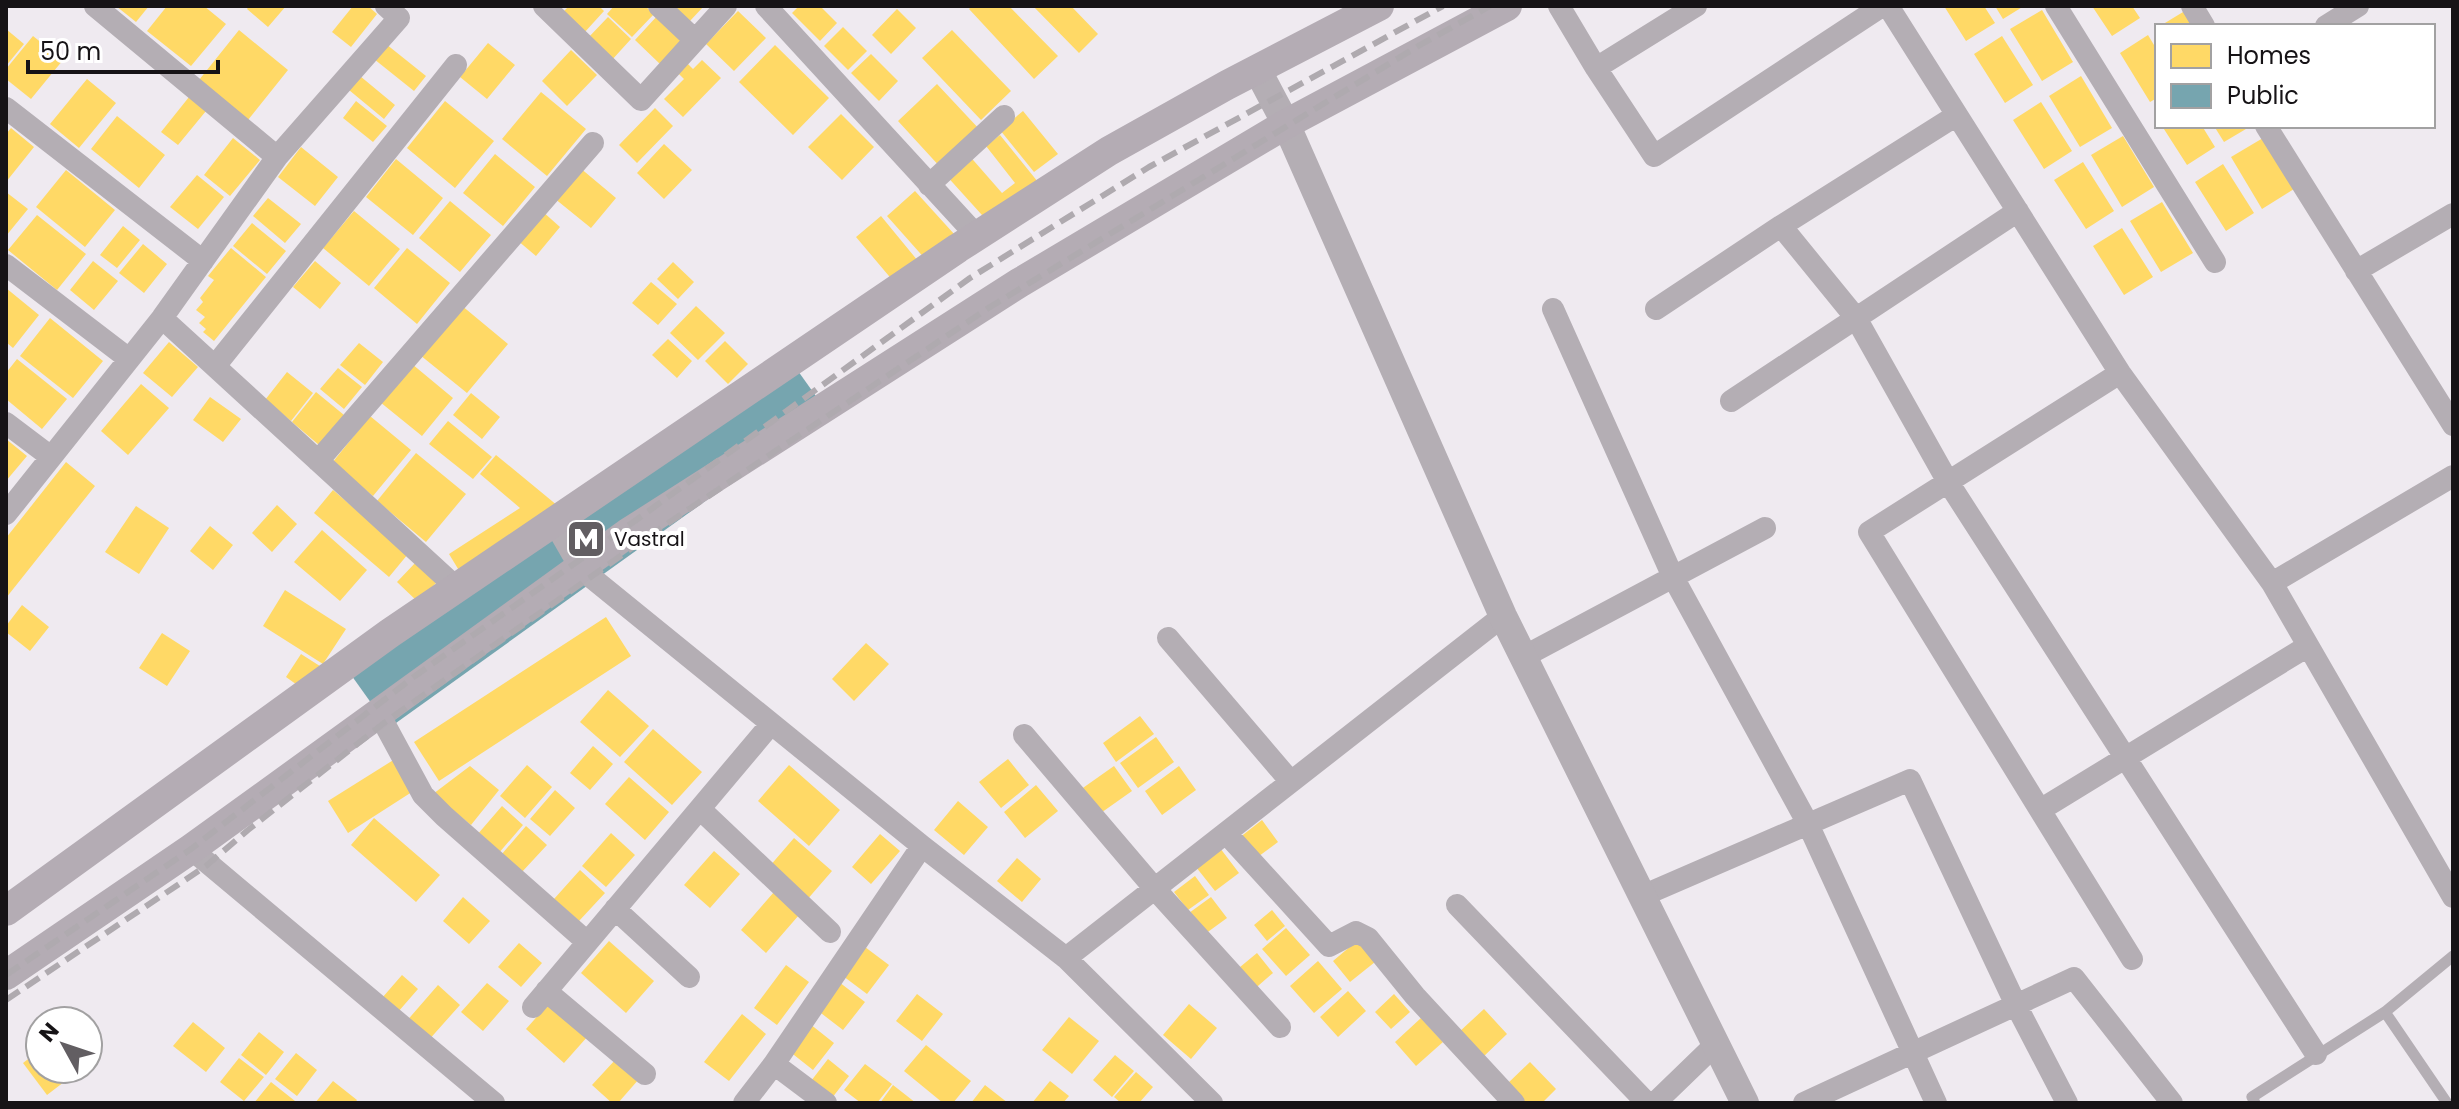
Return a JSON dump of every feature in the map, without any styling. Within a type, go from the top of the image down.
[{"type":"main road","points":[[6,911],[390,633],[977,236],[1109,151],[1379,6]]},
{"type":"main road","points":[[6,975],[191,849],[628,533],[1019,283],[1286,124],[1507,6]]},
{"type":"street","points":[[95,6],[277,157]]},
{"type":"street","points":[[6,514],[162,318],[277,157],[399,18],[386,6]]},
{"type":"street","points":[[544,6],[641,100],[726,6]]},
{"type":"street","points":[[659,6],[695,40]]},
{"type":"street","points":[[765,6],[977,236]]},
{"type":"street","points":[[1559,6],[1654,156],[1885,6],[2120,373],[2272,583],[2453,897]]},
{"type":"street","points":[[1596,68],[1696,6]]},
{"type":"street","points":[[2056,6],[2215,262]]},
{"type":"street","points":[[2192,6],[2203,24]]},
{"type":"street","points":[[2329,24],[2358,6]]},
{"type":"street","points":[[215,366],[456,65]]},
{"type":"street","points":[[1257,69],[1286,124],[1503,616],[1745,1103]]},
{"type":"street","points":[[6,108],[203,261]]},
{"type":"street","points":[[1656,309],[1957,115]]},
{"type":"street","points":[[929,185],[1004,116]]},
{"type":"street","points":[[2267,128],[2450,414]]},
{"type":"street","points":[[318,461],[593,143]]},
{"type":"street","points":[[1731,401],[2018,211]]},
{"type":"street","points":[[2356,271],[2453,214]]},
{"type":"street","points":[[1781,226],[1856,318],[1948,482],[2316,1054]]},
{"type":"street","points":[[6,265],[129,359]]},
{"type":"street","points":[[1553,309],[1673,577],[1808,824],[1936,1103]]},
{"type":"street","points":[[162,318],[457,588]]},
{"type":"street","points":[[2120,373],[1869,532],[2132,959]]},
{"type":"street","points":[[6,423],[51,457]]},
{"type":"street","points":[[2272,583],[2453,476]]},
{"type":"street","points":[[554,522],[581,569],[922,846],[1066,958],[1212,1103]]},
{"type":"street","points":[[1523,657],[1765,528]]},
{"type":"street","points":[[1066,958],[1503,616]]},
{"type":"street","points":[[1168,638],[1291,782]]},
{"type":"street","points":[[2040,810],[2308,646]]},
{"type":"street","points":[[384,723],[423,795],[587,942]]},
{"type":"street","points":[[645,1074],[540,999],[771,724]]},
{"type":"street","points":[[1024,735],[1155,889],[1280,1027]]},
{"type":"street","points":[[1642,896],[1910,780],[2016,1005],[2067,1103]]},
{"type":"street","points":[[700,809],[830,932]]},
{"type":"street","points":[[1226,833],[1329,946],[1356,932],[1368,938],[1415,996],[1514,1103]]},
{"type":"street","points":[[744,1103],[774,1064],[922,846]]},
{"type":"street","points":[[191,849],[494,1103]]},
{"type":"street","points":[[1457,905],[1647,1103]]},
{"type":"street","points":[[615,909],[689,977]]},
{"type":"street","points":[[1804,1103],[2074,978],[2172,1103]]},
{"type":"street","points":[[1655,1103],[1716,1044]]},
{"type":"street","points":[[774,1064],[826,1103]]},
{"type":"lane","points":[[2255,1103],[2252,1097],[2385,1012],[2453,956]]},
{"type":"lane","points":[[2385,1012],[2447,1103]]},
{"type":"building: Homes","points":[[116,6],[149,6],[136,22]]},
{"type":"building: Homes","points":[[167,6],[204,6],[226,24],[191,66],[147,31]]},
{"type":"building: Homes","points":[[249,6],[286,6],[268,27],[247,9]]},
{"type":"building: Homes","points":[[353,6],[368,6],[377,14],[351,47],[332,32]]},
{"type":"building: Homes","points":[[569,6],[599,6],[604,11],[584,33],[562,13]]},
{"type":"building: Homes","points":[[614,6],[645,6],[654,14],[632,37],[607,14]]},
{"type":"building: Homes","points":[[672,6],[704,6],[689,22]]},
{"type":"building: Homes","points":[[799,6],[820,6],[837,23],[820,41],[792,13]]},
{"type":"building: Homes","points":[[972,6],[1009,6],[1058,56],[1034,79],[969,9]]},
{"type":"building: Homes","points":[[1033,6],[1071,6],[1098,34],[1079,53]]},
{"type":"building: Homes","points":[[1944,6],[1984,6],[1995,23],[1966,41]]},
{"type":"building: Homes","points":[[1995,6],[2024,6],[2003,19]]},
{"type":"building: Homes","points":[[2092,6],[2132,6],[2140,18],[2112,36]]},
{"type":"building: Homes","points":[[897,9],[916,28],[891,54],[872,35]]},
{"type":"building: Homes","points":[[2188,9],[2197,24],[2163,24]]},
{"type":"building: Homes","points":[[2042,10],[2073,62],[2042,81],[2010,29]]},
{"type":"building: Homes","points":[[738,11],[766,38],[734,71],[706,44]]},
{"type":"building: Homes","points":[[658,15],[683,39],[660,64],[635,40]]},
{"type":"building: Homes","points":[[608,17],[631,39],[611,61],[587,39]]},
{"type":"building: Homes","points":[[843,27],[867,51],[848,70],[824,46]]},
{"type":"building: Homes","points":[[6,29],[24,44],[6,66]]},
{"type":"building: Homes","points":[[239,30],[288,70],[248,120],[199,80]]},
{"type":"building: Homes","points":[[952,30],[1011,91],[981,120],[922,58]]},
{"type":"building: Homes","points":[[2148,35],[2155,47],[2155,99],[2150,102],[2120,53]]},
{"type":"building: Homes","points":[[33,36],[63,60],[31,99],[6,79],[6,69]]},
{"type":"building: Homes","points":[[2002,36],[2033,85],[2005,103],[1974,54]]},
{"type":"building: Homes","points":[[488,43],[515,65],[487,99],[460,77]]},
{"type":"building: Homes","points":[[386,44],[426,76],[414,91],[374,59]]},
{"type":"building: Homes","points":[[775,45],[829,98],[793,135],[739,82]]},
{"type":"building: Homes","points":[[571,50],[597,75],[567,106],[542,81]]},
{"type":"building: Homes","points":[[871,54],[898,81],[879,101],[851,73]]},
{"type":"building: Homes","points":[[702,60],[721,78],[683,117],[664,99],[684,79],[677,72],[687,63],[693,69]]},
{"type":"building: Homes","points":[[360,76],[395,105],[384,119],[349,90]]},
{"type":"building: Homes","points":[[2081,76],[2112,128],[2080,147],[2049,96]]},
{"type":"building: Homes","points":[[87,79],[116,103],[79,148],[50,124]]},
{"type":"building: Homes","points":[[937,84],[981,131],[942,169],[898,121]]},
{"type":"building: Homes","points":[[541,92],[586,129],[547,176],[502,139]]},
{"type":"building: Homes","points":[[189,97],[206,111],[178,145],[161,132]]},
{"type":"building: Homes","points":[[356,101],[387,126],[373,142],[343,118]]},
{"type":"building: Homes","points":[[445,101],[494,141],[455,188],[407,148]]},
{"type":"building: Homes","points":[[2041,102],[2072,151],[2044,169],[2013,120]]},
{"type":"building: Homes","points":[[655,108],[673,126],[637,163],[619,145]]},
{"type":"building: Homes","points":[[1023,111],[1058,154],[1034,172],[1000,130]]},
{"type":"building: Homes","points":[[841,114],[874,147],[842,180],[808,147]]},
{"type":"building: Homes","points":[[117,116],[165,155],[139,188],[91,149]]},
{"type":"building: Homes","points":[[11,128],[34,147],[6,182],[6,134]]},
{"type":"building: Homes","points":[[2163,128],[2203,128],[2215,147],[2187,165]]},
{"type":"building: Homes","points":[[2215,128],[2248,128],[2224,142]]},
{"type":"building: Homes","points":[[1000,135],[1042,187],[991,225],[944,173],[967,153],[1002,193],[1015,183],[986,146]]},
{"type":"building: Homes","points":[[2123,136],[2154,187],[2122,207],[2091,155]]},
{"type":"building: Homes","points":[[233,138],[260,160],[230,196],[204,175]]},
{"type":"building: Homes","points":[[2263,138],[2294,189],[2262,209],[2231,157]]},
{"type":"building: Homes","points":[[664,144],[692,170],[664,199],[637,173]]},
{"type":"building: Homes","points":[[301,147],[338,177],[315,206],[278,177]]},
{"type":"building: Homes","points":[[495,154],[535,187],[503,226],[463,193]]},
{"type":"building: Homes","points":[[396,159],[443,198],[413,235],[366,197]]},
{"type":"building: Homes","points":[[2083,162],[2114,211],[2086,229],[2054,180]]},
{"type":"building: Homes","points":[[2223,164],[2254,213],[2226,231],[2195,182]]},
{"type":"building: Homes","points":[[579,167],[616,198],[591,228],[554,198]]},
{"type":"building: Homes","points":[[66,170],[115,210],[85,247],[36,207]]},
{"type":"building: Homes","points":[[197,175],[224,197],[198,229],[170,207]]},
{"type":"building: Homes","points":[[915,191],[955,235],[927,261],[887,216]]},
{"type":"building: Homes","points":[[6,192],[28,209],[6,236]]},
{"type":"building: Homes","points":[[268,198],[301,224],[285,243],[253,216]]},
{"type":"building: Homes","points":[[450,201],[491,235],[460,272],[419,238]]},
{"type":"building: Homes","points":[[2162,202],[2193,253],[2161,272],[2130,221]]},
{"type":"building: Homes","points":[[354,211],[400,249],[369,286],[323,248]]},
{"type":"building: Homes","points":[[542,211],[560,227],[536,256],[517,240]]},
{"type":"building: Homes","points":[[37,215],[86,254],[57,290],[8,250]]},
{"type":"building: Homes","points":[[881,216],[918,261],[894,282],[856,237]]},
{"type":"building: Homes","points":[[252,223],[286,251],[267,274],[233,246]]},
{"type":"building: Homes","points":[[123,226],[140,240],[117,268],[100,255]]},
{"type":"building: Homes","points":[[2122,228],[2153,277],[2124,295],[2093,246]]},
{"type":"building: Homes","points":[[143,244],[167,264],[144,293],[119,273]]},
{"type":"building: Homes","points":[[231,248],[266,277],[214,341],[203,332],[206,329],[199,323],[205,317],[196,310],[203,302],[200,298],[214,280],[208,276]]},
{"type":"building: Homes","points":[[407,248],[450,283],[417,324],[374,288]]},
{"type":"building: Homes","points":[[93,261],[118,281],[94,310],[70,290]]},
{"type":"building: Homes","points":[[315,261],[341,283],[320,309],[293,287]]},
{"type":"building: Homes","points":[[673,262],[694,282],[678,299],[657,279]]},
{"type":"building: Homes","points":[[651,282],[677,304],[658,325],[632,303]]},
{"type":"building: Homes","points":[[6,288],[39,315],[13,348],[6,342]]},
{"type":"building: Homes","points":[[461,305],[508,344],[467,393],[420,355]]},
{"type":"building: Homes","points":[[696,306],[725,333],[698,360],[670,333]]},
{"type":"building: Homes","points":[[50,318],[103,361],[73,398],[20,356]]},
{"type":"building: Homes","points":[[668,339],[692,361],[677,378],[652,355]]},
{"type":"building: Homes","points":[[725,341],[748,364],[728,384],[705,361]]},
{"type":"building: Homes","points":[[169,342],[198,367],[172,397],[143,373]]},
{"type":"building: Homes","points":[[359,343],[383,362],[365,385],[340,365]]},
{"type":"building: Homes","points":[[17,359],[67,399],[42,429],[6,399],[6,373]]},
{"type":"building: Homes","points":[[412,364],[453,398],[422,436],[380,402]]},
{"type":"building: Homes","points":[[338,368],[362,387],[344,409],[320,389]]},
{"type":"building: Homes","points":[[287,372],[313,393],[291,421],[265,400]]},
{"type":"building: Homes","points":[[141,384],[169,408],[128,455],[101,431]]},
{"type":"building: Homes","points":[[316,392],[344,415],[319,445],[292,422]]},
{"type":"building: Homes","points":[[471,393],[500,417],[482,439],[453,415]]},
{"type":"building: Homes","points":[[210,397],[241,419],[223,442],[193,420]]},
{"type":"building: Homes","points":[[370,416],[411,450],[373,496],[332,463]]},
{"type":"building: Homes","points":[[448,421],[492,457],[473,479],[429,444]]},
{"type":"building: Homes","points":[[6,439],[27,456],[6,481]]},
{"type":"building: Homes","points":[[416,453],[466,494],[426,542],[377,501]]},
{"type":"building: Homes","points":[[496,455],[558,506],[463,577],[449,554],[520,508],[480,474]]},
{"type":"building: Homes","points":[[66,462],[95,486],[6,598],[6,538]]},
{"type":"building: Homes","points":[[333,490],[408,554],[389,577],[314,513]]},
{"type":"building: Homes","points":[[277,505],[297,524],[272,552],[252,533]]},
{"type":"building: Homes","points":[[136,506],[169,528],[139,574],[105,552]]},
{"type":"building: Homes","points":[[210,526],[233,545],[213,570],[190,551]]},
{"type":"building: Homes","points":[[322,530],[367,570],[340,601],[294,562]]},
{"type":"building: Homes","points":[[416,562],[437,582],[418,602],[397,582]]},
{"type":"building: Homes","points":[[285,590],[346,629],[323,664],[263,626]]},
{"type":"building: Homes","points":[[22,605],[49,627],[30,651],[6,632],[6,626]]},
{"type":"building: Homes","points":[[606,617],[631,656],[439,781],[414,742]]},
{"type":"building: Homes","points":[[162,633],[190,651],[167,686],[139,668]]},
{"type":"building: Homes","points":[[866,643],[889,664],[854,701],[832,679]]},
{"type":"building: Homes","points":[[301,654],[323,668],[307,692],[286,677]]},
{"type":"building: Homes","points":[[608,690],[649,726],[620,757],[580,722]]},
{"type":"building: Homes","points":[[1140,716],[1154,734],[1116,762],[1103,743]]},
{"type":"building: Homes","points":[[653,729],[702,772],[672,805],[624,762]]},
{"type":"building: Homes","points":[[1156,737],[1174,762],[1138,788],[1120,763]]},
{"type":"building: Homes","points":[[593,746],[613,764],[590,790],[570,773]]},
{"type":"building: Homes","points":[[395,759],[415,790],[348,833],[328,801]]},
{"type":"building: Homes","points":[[1008,759],[1029,785],[1001,808],[979,782]]},
{"type":"building: Homes","points":[[527,765],[552,787],[525,818],[500,796]]},
{"type":"building: Homes","points":[[789,765],[840,810],[809,846],[758,801]]},
{"type":"building: Homes","points":[[470,766],[499,790],[471,825],[433,794]]},
{"type":"building: Homes","points":[[1114,766],[1132,791],[1098,815],[1080,790]]},
{"type":"building: Homes","points":[[1179,766],[1196,790],[1162,815],[1145,791]]},
{"type":"building: Homes","points":[[629,777],[669,812],[645,840],[605,804]]},
{"type":"building: Homes","points":[[1036,785],[1058,811],[1025,838],[1004,812]]},
{"type":"building: Homes","points":[[555,790],[575,808],[550,836],[530,819]]},
{"type":"building: Homes","points":[[958,801],[988,827],[964,855],[934,830]]},
{"type":"building: Homes","points":[[502,806],[523,825],[498,854],[477,835]]},
{"type":"building: Homes","points":[[374,818],[440,875],[416,902],[351,845]]},
{"type":"building: Homes","points":[[1262,820],[1278,842],[1255,859],[1239,838]]},
{"type":"building: Homes","points":[[526,826],[547,845],[521,873],[501,855]]},
{"type":"building: Homes","points":[[611,833],[635,855],[606,887],[582,866]]},
{"type":"building: Homes","points":[[880,834],[900,851],[871,884],[852,867]]},
{"type":"building: Homes","points":[[794,838],[832,871],[806,901],[769,867]]},
{"type":"building: Homes","points":[[1220,848],[1239,873],[1215,891],[1196,867]]},
{"type":"building: Homes","points":[[714,851],[740,874],[710,908],[684,885]]},
{"type":"building: Homes","points":[[1017,858],[1041,879],[1022,902],[997,881]]},
{"type":"building: Homes","points":[[580,870],[605,893],[579,921],[554,899]]},
{"type":"building: Homes","points":[[1195,876],[1209,895],[1188,910],[1174,892]]},
{"type":"building: Homes","points":[[774,892],[799,915],[766,953],[741,930]]},
{"type":"building: Homes","points":[[463,897],[490,921],[469,944],[443,921]]},
{"type":"building: Homes","points":[[1211,897],[1227,918],[1205,934],[1189,913]]},
{"type":"building: Homes","points":[[1272,910],[1285,926],[1267,941],[1254,925]]},
{"type":"building: Homes","points":[[1286,928],[1310,955],[1286,976],[1262,949]]},
{"type":"building: Homes","points":[[1358,940],[1375,962],[1350,982],[1333,961]]},
{"type":"building: Homes","points":[[609,941],[654,981],[626,1013],[581,973]]},
{"type":"building: Homes","points":[[519,943],[542,963],[521,987],[498,967]]},
{"type":"building: Homes","points":[[865,947],[889,965],[867,994],[843,976]]},
{"type":"building: Homes","points":[[1257,953],[1273,973],[1251,992],[1234,972]]},
{"type":"building: Homes","points":[[1318,961],[1342,989],[1314,1013],[1290,986]]},
{"type":"building: Homes","points":[[786,965],[809,982],[777,1025],[754,1008]]},
{"type":"building: Homes","points":[[402,975],[418,989],[398,1012],[382,998]]},
{"type":"building: Homes","points":[[839,982],[865,1002],[843,1030],[817,1010]]},
{"type":"building: Homes","points":[[487,983],[509,1001],[483,1031],[461,1012]]},
{"type":"building: Homes","points":[[438,985],[460,1005],[427,1042],[405,1023]]},
{"type":"building: Homes","points":[[1348,991],[1366,1011],[1338,1037],[1320,1017]]},
{"type":"building: Homes","points":[[917,994],[943,1014],[922,1041],[896,1021]]},
{"type":"building: Homes","points":[[1394,994],[1410,1012],[1391,1029],[1375,1012]]},
{"type":"building: Homes","points":[[550,1002],[588,1036],[564,1063],[526,1029]]},
{"type":"building: Homes","points":[[1189,1004],[1217,1028],[1191,1059],[1163,1035]]},
{"type":"building: Homes","points":[[1484,1009],[1507,1034],[1481,1059],[1458,1033]]},
{"type":"building: Homes","points":[[742,1014],[766,1034],[729,1081],[704,1062]]},
{"type":"building: Homes","points":[[1069,1017],[1099,1041],[1072,1074],[1042,1050]]},
{"type":"building: Homes","points":[[1421,1018],[1443,1042],[1416,1066],[1395,1042]]},
{"type":"building: Homes","points":[[193,1022],[225,1048],[206,1072],[173,1046]]},
{"type":"building: Homes","points":[[810,1024],[834,1043],[813,1070],[789,1051]]},
{"type":"building: Homes","points":[[259,1032],[284,1052],[266,1075],[241,1055]]},
{"type":"building: Homes","points":[[926,1045],[971,1081],[953,1103],[943,1103],[904,1071]]},
{"type":"building: Homes","points":[[296,1053],[317,1070],[297,1096],[275,1079]]},
{"type":"building: Homes","points":[[1115,1055],[1134,1071],[1112,1097],[1093,1080]]},
{"type":"building: Homes","points":[[239,1058],[264,1077],[244,1101],[220,1082]]},
{"type":"building: Homes","points":[[616,1059],[639,1079],[618,1103],[612,1103],[592,1085]]},
{"type":"building: Homes","points":[[828,1059],[849,1076],[832,1098],[811,1081]]},
{"type":"building: Homes","points":[[1530,1062],[1556,1089],[1542,1103],[1521,1103],[1505,1086]]},
{"type":"building: Homes","points":[[865,1064],[892,1084],[877,1103],[861,1103],[844,1090]]},
{"type":"building: Homes","points":[[1136,1072],[1153,1087],[1139,1103],[1121,1103],[1114,1097]]},
{"type":"building: Homes","points":[[333,1081],[357,1100],[355,1103],[315,1103]]},
{"type":"building: Homes","points":[[1050,1081],[1069,1096],[1063,1103],[1032,1103]]},
{"type":"building: Homes","points":[[271,1082],[295,1101],[254,1103]]},
{"type":"building: Homes","points":[[40,1085],[60,1085],[47,1095]]},
{"type":"building: Homes","points":[[893,1085],[916,1103],[880,1103]]},
{"type":"building: Homes","points":[[985,1085],[1008,1103],[971,1103]]},
{"type":"building: Public","name":"Vastral","points":[[783,350],[828,413],[389,728],[344,665]]},
{"type":"railway","points":[[6,975],[191,849],[415,676],[970,278],[1149,167],[1443,6]]},
{"type":"railway","points":[[6,1000],[206,866],[384,723],[646,538],[990,307],[1420,45],[1490,6]]},
{"type":"place","name":"Vastral","points":[[586,539]]}]
